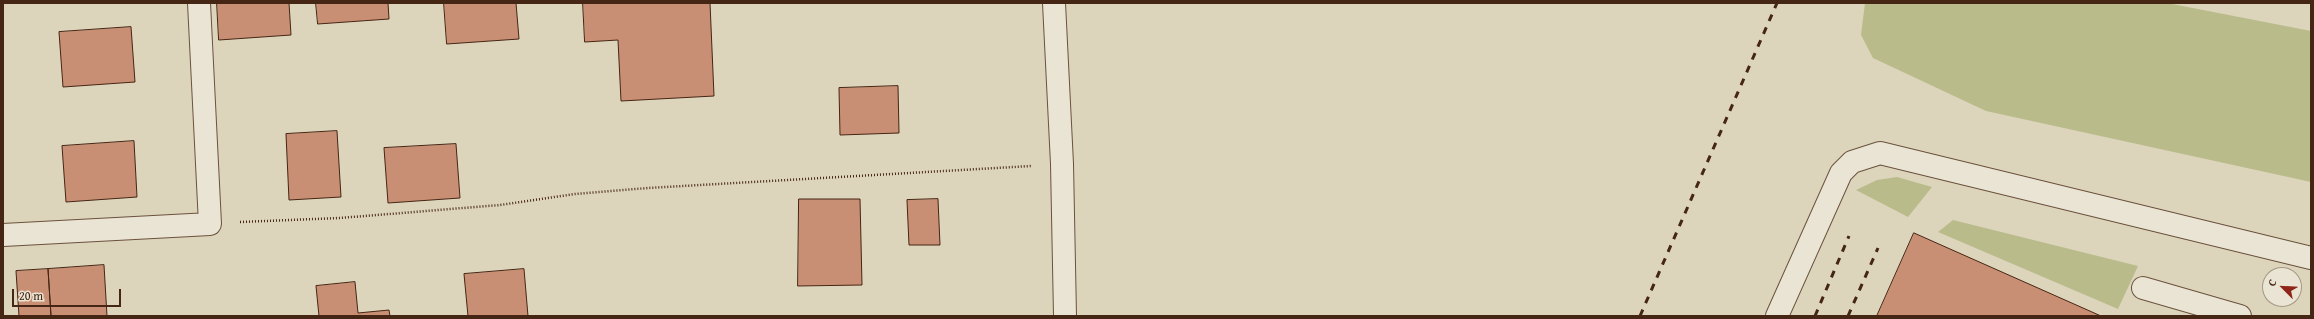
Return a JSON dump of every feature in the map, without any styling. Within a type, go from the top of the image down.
[{"type":"street","points":[[3,235],[210,224],[199,3]]},
{"type":"street","points":[[1054,3],[1062,164],[1065,316]]},
{"type":"street","points":[[1777,316],[1841,173],[1852,162],[1880,154],[2311,258]]},
{"type":"street","points":[[2143,288],[2240,316]]},
{"type":"path","points":[[210,224],[340,218],[477,207],[575,194],[648,188],[1062,164]]},
{"type":"green space","points":[[1865,3],[2167,3],[2311,31],[2311,182],[1986,111],[1873,58],[1861,35]]},
{"type":"green space","points":[[1897,177],[1932,187],[1908,217],[1856,190],[1877,180]]},
{"type":"green space","points":[[1953,220],[2138,266],[2118,309],[1938,232]]},
{"type":"building","points":[[217,3],[289,3],[291,35],[219,40]]},
{"type":"building","points":[[316,3],[388,3],[389,19],[318,24]]},
{"type":"building","points":[[444,3],[516,3],[519,39],[447,44]]},
{"type":"building","points":[[583,3],[710,3],[714,96],[621,101],[618,40],[585,42]]},
{"type":"building","points":[[131,27],[135,82],[63,87],[59,32]]},
{"type":"building","points":[[898,86],[899,133],[840,135],[839,88]]},
{"type":"building","points":[[337,131],[341,197],[289,200],[286,134]]},
{"type":"building","points":[[134,141],[137,197],[66,202],[62,146]]},
{"type":"building","points":[[456,144],[460,198],[388,203],[384,148]]},
{"type":"building","points":[[799,199],[860,199],[862,285],[798,286]]},
{"type":"building","points":[[938,199],[940,245],[909,245],[907,200]]},
{"type":"building","points":[[1914,233],[2101,316],[1877,316]]},
{"type":"building","points":[[104,265],[107,316],[51,316],[48,269]]},
{"type":"building","points":[[48,269],[51,316],[19,316],[16,271]]},
{"type":"building","points":[[524,269],[528,316],[468,316],[464,274]]},
{"type":"building","points":[[355,282],[358,313],[389,310],[390,316],[319,316],[316,286]]},
{"type":"railway","points":[[1640,316],[1777,3]]},
{"type":"railway","points":[[1815,316],[1849,236]]},
{"type":"railway","points":[[1848,316],[1878,248]]}]
